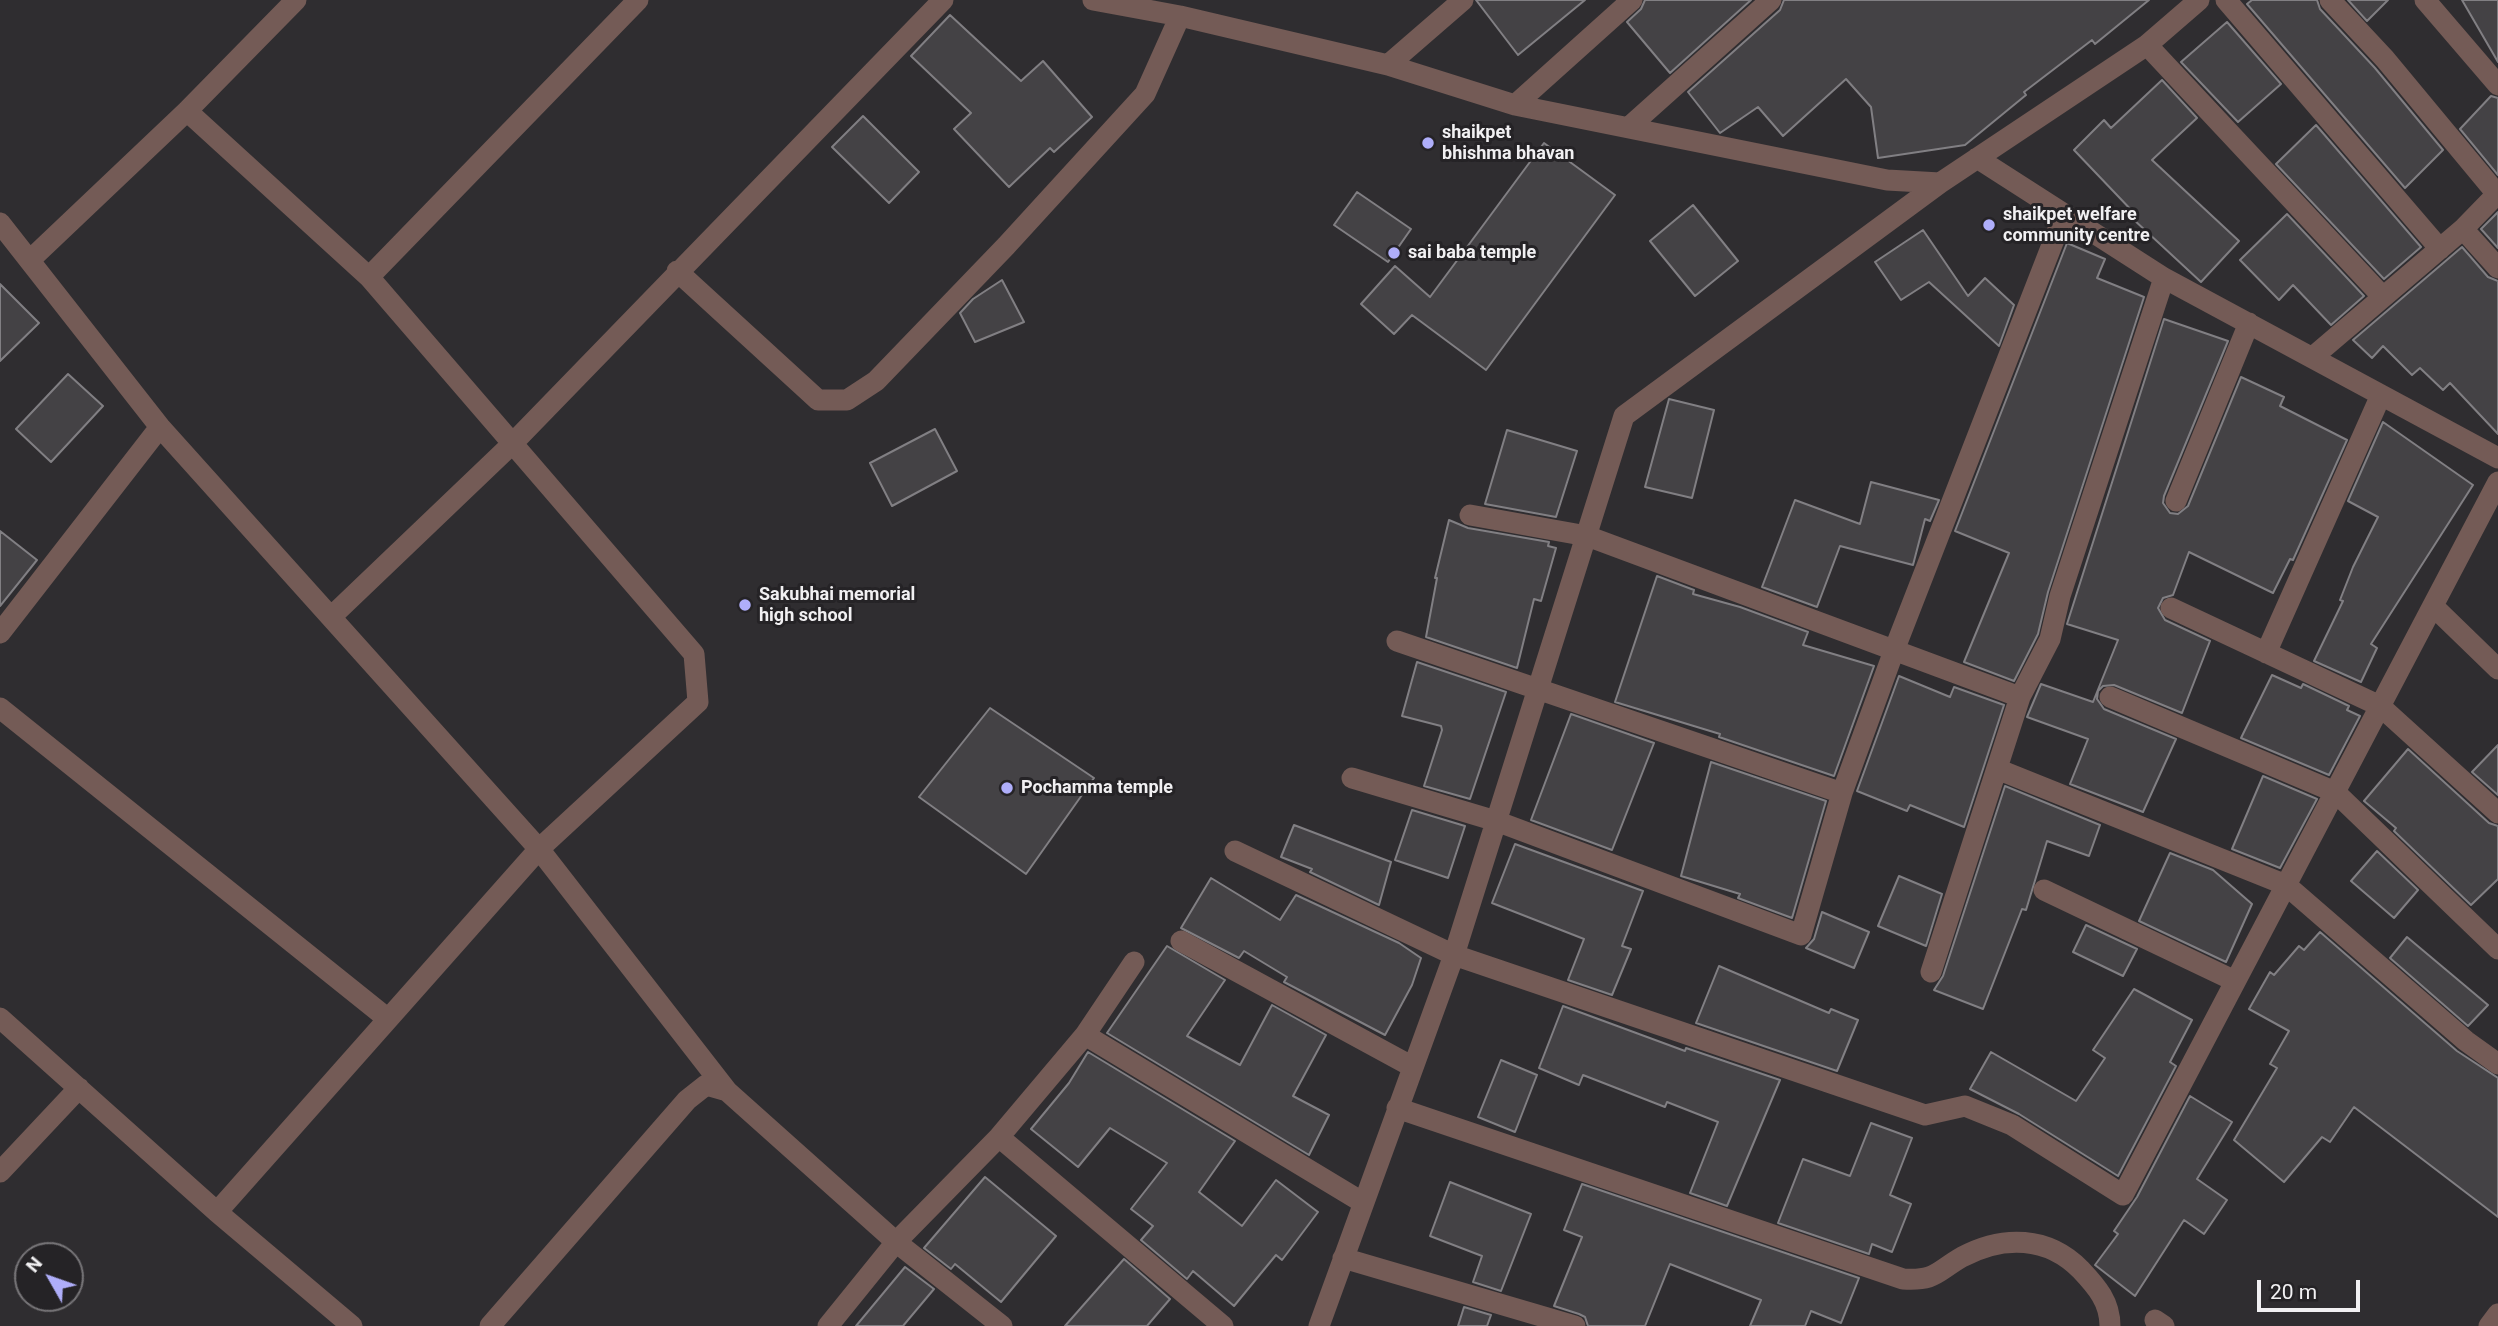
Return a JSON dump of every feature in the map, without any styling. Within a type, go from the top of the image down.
[{"type":"street","points":[[30,260],[187,111],[296,0]]},
{"type":"street","points":[[369,277],[638,0]]},
{"type":"street","points":[[331,617],[512,444],[677,271],[943,0]]},
{"type":"street","points":[[1093,0],[1180,16],[1388,65],[1515,105],[1887,180],[1940,183]]},
{"type":"street","points":[[1388,65],[1463,0]]},
{"type":"street","points":[[1515,105],[1632,0]]},
{"type":"street","points":[[1629,127],[1771,0]]},
{"type":"street","points":[[1319,1326],[1411,1066],[1454,955],[1624,416],[1940,183],[2147,45],[2199,0]]},
{"type":"street","points":[[2226,0],[2440,249]]},
{"type":"street","points":[[2314,356],[2463,229],[2497,194],[2385,59],[2330,0]]},
{"type":"street","points":[[2426,0],[2498,85]]},
{"type":"street","points":[[677,271],[818,400],[848,400],[886,372],[1006,246],[1144,94],[1180,16]]},
{"type":"street","points":[[2147,45],[2383,297]]},
{"type":"street","points":[[187,111],[369,277],[694,654],[698,702],[539,849],[217,1212]]},
{"type":"street","points":[[1977,158],[2164,278],[2314,356],[2498,457]]},
{"type":"street","points":[[1352,778],[1496,821],[1801,935],[1842,793],[1895,648],[2064,214]]},
{"type":"street","points":[[0,223],[160,427],[539,849],[727,1091],[897,1242],[1002,1326]]},
{"type":"street","points":[[2463,229],[2498,268]]},
{"type":"street","points":[[1931,972],[2021,697],[2050,639],[2060,596],[2164,278]]},
{"type":"street","points":[[2176,501],[2249,323]]},
{"type":"street","points":[[2266,653],[2381,395]]},
{"type":"street","points":[[0,633],[160,427]]},
{"type":"street","points":[[1235,851],[1454,955],[1925,1115],[1965,1106],[2012,1125],[2123,1195],[2433,606],[2496,493]]},
{"type":"street","points":[[1470,516],[1587,536],[1895,648],[2021,697]]},
{"type":"street","points":[[2433,606],[2498,669]]},
{"type":"street","points":[[2171,608],[2380,706],[2498,813]]},
{"type":"street","points":[[1397,641],[1842,793]]},
{"type":"street","points":[[2110,697],[2335,792],[2498,949]]},
{"type":"street","points":[[0,708],[388,1019]]},
{"type":"street","points":[[1997,769],[2286,885],[2466,1041],[2498,1064]]},
{"type":"street","points":[[2045,890],[2235,981]]},
{"type":"street","points":[[1181,941],[1411,1066]]},
{"type":"street","points":[[828,1326],[897,1242],[999,1137],[1085,1035],[1134,962]]},
{"type":"street","points":[[0,1018],[217,1212],[352,1326]]},
{"type":"street","points":[[1085,1035],[1362,1202]]},
{"type":"street","points":[[490,1326],[687,1100],[706,1085],[727,1091]]},
{"type":"street","points":[[0,1172],[79,1088]]},
{"type":"street","points":[[1397,1108],[1903,1279],[1924,1280],[1961,1258],[2008,1241],[2049,1245],[2076,1265],[2093,1283],[2110,1308],[2110,1326]]},
{"type":"street","points":[[999,1137],[1223,1326]]},
{"type":"street","points":[[1343,1258],[1575,1326]]},
{"type":"street","points":[[2489,1326],[2498,1314]]},
{"type":"building","points":[[1476,0],[1585,0],[1518,55]]},
{"type":"building","points":[[1645,0],[1751,0],[1670,73],[1627,22],[1641,9]]},
{"type":"building","points":[[1784,0],[2149,0],[2095,44],[2092,40],[2024,92],[2026,95],[1965,145],[1878,158],[1871,107],[1846,79],[1783,136],[1758,107],[1720,133],[1688,92],[1780,10]]},
{"type":"building","points":[[2252,0],[2317,0],[2320,9],[2375,68],[2443,150],[2405,188],[2247,4]]},
{"type":"building","points":[[2348,0],[2388,0],[2367,21]]},
{"type":"building","points":[[2462,0],[2498,0],[2498,62]]},
{"type":"building","points":[[950,15],[1021,81],[1043,61],[1092,117],[1054,152],[1050,148],[1009,187],[954,129],[971,113],[911,56]]},
{"type":"building","points":[[2227,22],[2281,84],[2238,122],[2181,62]]},
{"type":"building","points":[[2162,80],[2197,118],[2152,160],[2239,241],[2201,282],[2133,219],[2136,215],[2074,150],[2104,120],[2111,128]]},
{"type":"building","points":[[2491,96],[2498,98],[2498,175],[2460,129]]},
{"type":"building","points":[[863,116],[919,172],[889,203],[832,147]]},
{"type":"building","points":[[2316,125],[2421,247],[2384,279],[2276,164]]},
{"type":"building","points":[[1544,143],[1615,195],[1486,370],[1412,315],[1394,334],[1361,304],[1395,266],[1430,297]]},
{"type":"building","points":[[1357,192],[1411,229],[1388,262],[1334,225]]},
{"type":"building","points":[[1693,205],[1738,261],[1695,296],[1650,241]]},
{"type":"building","points":[[2498,212],[2498,248],[2481,229]]},
{"type":"building","points":[[2287,214],[2364,296],[2331,325],[2293,285],[2279,300],[2240,260]]},
{"type":"building","points":[[1923,230],[1968,296],[1985,278],[2014,305],[1999,346],[1929,282],[1901,300],[1875,262]]},
{"type":"building","points":[[2067,243],[2105,259],[2097,278],[2144,297],[2048,592],[2038,634],[2014,681],[1964,662],[2009,553],[1955,531]]},
{"type":"building","points":[[2462,247],[2488,277],[2498,281],[2498,434],[2450,383],[2443,390],[2420,368],[2412,375],[2383,346],[2372,358],[2353,340]]},
{"type":"building","points":[[1002,280],[1024,322],[975,342],[960,313],[973,299]]},
{"type":"building","points":[[0,284],[39,323],[0,361]]},
{"type":"building","points":[[2164,319],[2228,341],[2164,496],[2163,503],[2170,513],[2178,514],[2188,506],[2241,377],[2284,397],[2280,406],[2347,440],[2293,560],[2290,559],[2273,593],[2189,552],[2173,595],[2163,598],[2158,608],[2165,620],[2210,641],[2182,713],[2114,685],[2103,686],[2098,691],[2097,699],[2104,709],[2176,739],[2143,812],[2070,784],[2088,739],[2027,717],[2041,684],[2093,702],[2118,640],[2067,624]]},
{"type":"building","points":[[68,374],[103,406],[51,462],[16,429]]},
{"type":"building","points":[[1669,399],[1714,410],[1692,498],[1645,487]]},
{"type":"building","points":[[2383,422],[2473,485],[2371,644],[2377,648],[2361,682],[2314,661],[2343,601],[2340,600],[2353,567],[2378,517],[2348,501]]},
{"type":"building","points":[[935,429],[957,471],[892,506],[870,463]]},
{"type":"building","points":[[1507,430],[1577,451],[1556,517],[1485,504]]},
{"type":"building","points":[[1871,482],[1939,500],[1930,521],[1925,519],[1913,565],[1840,546],[1817,607],[1762,587],[1795,500],[1860,524]]},
{"type":"building","points":[[1449,520],[1468,528],[1549,542],[1548,546],[1556,548],[1541,601],[1534,599],[1517,668],[1426,637],[1435,578]]},
{"type":"building","points":[[0,531],[37,560],[0,606]]},
{"type":"building","points":[[1657,576],[1694,590],[1693,594],[1740,607],[1808,632],[1803,645],[1874,666],[1834,776],[1719,737],[1720,734],[1615,702]]},
{"type":"building","points":[[1417,662],[1506,692],[1470,799],[1424,786],[1442,730],[1441,726],[1402,716]]},
{"type":"building","points":[[2272,675],[2301,688],[2303,684],[2349,706],[2347,710],[2360,716],[2329,775],[2241,738]]},
{"type":"building","points":[[1899,676],[1950,697],[1954,687],[2004,705],[1964,827],[1910,805],[1907,811],[1857,791]]},
{"type":"building","name":"Pochamma temple","points":[[990,708],[1094,778],[1026,874],[919,797]]},
{"type":"building","points":[[1571,714],[1654,743],[1612,850],[1531,820]]},
{"type":"building","points":[[2498,745],[2498,795],[2472,772]]},
{"type":"building","points":[[2408,749],[2489,823],[2498,826],[2498,879],[2471,905],[2394,831],[2396,828],[2364,801]]},
{"type":"building","points":[[1711,762],[1826,801],[1792,918],[1738,898],[1740,894],[1681,876]]},
{"type":"building","points":[[2263,776],[2317,799],[2280,868],[2232,849]]},
{"type":"building","points":[[2005,786],[2100,825],[2089,856],[2047,841],[2026,910],[2022,909],[1983,1009],[1934,990],[1943,976]]},
{"type":"building","points":[[1412,810],[1465,826],[1448,878],[1395,860]]},
{"type":"building","points":[[1294,825],[1391,862],[1379,905],[1310,872],[1312,869],[1281,857]]},
{"type":"building","points":[[1515,844],[1643,891],[1622,946],[1631,949],[1612,995],[1568,980],[1584,939],[1492,903]]},
{"type":"building","points":[[2377,851],[2418,890],[2394,918],[2351,881]]},
{"type":"building","points":[[2170,853],[2213,870],[2252,904],[2226,962],[2139,921]]},
{"type":"building","points":[[1899,876],[1942,894],[1926,946],[1878,926]]},
{"type":"building","points":[[1211,878],[1280,920],[1296,895],[1399,943],[1421,958],[1412,985],[1385,1035],[1284,982],[1287,977],[1244,951],[1239,958],[1181,928]]},
{"type":"building","points":[[1822,912],[1869,932],[1854,968],[1806,948],[1814,939]]},
{"type":"building","points":[[2086,925],[2137,949],[2123,976],[2073,952]]},
{"type":"building","points":[[2320,932],[2457,1051],[2498,1078],[2498,1217],[2354,1107],[2330,1142],[2322,1137],[2284,1182],[2234,1140],[2277,1068],[2270,1064],[2289,1031],[2249,1009],[2270,972],[2274,975],[2299,946],[2304,950]]},
{"type":"building","points":[[2407,937],[2488,1005],[2468,1026],[2390,958]]},
{"type":"building","points":[[1167,946],[1225,980],[1187,1036],[1240,1065],[1272,1005],[1326,1035],[1293,1096],[1329,1115],[1309,1155],[1107,1033]]},
{"type":"building","points":[[1719,966],[1829,1013],[1831,1009],[1858,1020],[1837,1071],[1696,1023]]},
{"type":"building","points":[[2134,989],[2192,1020],[2170,1062],[2176,1066],[2118,1176],[2019,1114],[1970,1089],[1991,1052],[2076,1101],[2105,1058],[2093,1050]]},
{"type":"building","points":[[1563,1006],[1685,1051],[1686,1048],[1780,1080],[1727,1206],[1690,1193],[1718,1122],[1667,1102],[1665,1107],[1583,1075],[1579,1085],[1539,1068]]},
{"type":"building","points":[[1088,1052],[1235,1141],[1199,1192],[1242,1226],[1276,1180],[1318,1212],[1282,1260],[1276,1255],[1234,1306],[1193,1271],[1187,1279],[1141,1240],[1153,1226],[1131,1209],[1167,1163],[1110,1128],[1078,1167],[1031,1129],[1069,1083]]},
{"type":"building","points":[[1501,1060],[1537,1075],[1515,1132],[1478,1117]]},
{"type":"building","points":[[2190,1096],[2232,1122],[2197,1179],[2227,1200],[2204,1234],[2184,1220],[2135,1296],[2095,1265],[2118,1234],[2114,1231],[2137,1197]]},
{"type":"building","points":[[1871,1123],[1912,1138],[1890,1195],[1911,1204],[1892,1252],[1872,1244],[1869,1254],[1778,1223],[1803,1159],[1850,1176]]},
{"type":"building","points":[[985,1177],[1056,1236],[1001,1302],[955,1264],[951,1269],[924,1248]]},
{"type":"building","points":[[1450,1182],[1531,1214],[1501,1291],[1473,1282],[1482,1256],[1430,1236]]},
{"type":"building","points":[[1582,1184],[1859,1278],[1841,1323],[1811,1311],[1805,1326],[1750,1326],[1761,1300],[1670,1264],[1645,1326],[1588,1326],[1585,1317],[1554,1306],[1582,1237],[1564,1230]]},
{"type":"building","points":[[1124,1259],[1170,1299],[1147,1326],[1065,1326]]},
{"type":"building","points":[[905,1267],[934,1289],[903,1326],[856,1326]]},
{"type":"building","points":[[1464,1307],[1491,1315],[1487,1326],[1458,1326]]},
{"type":"place","name":"shaikpet bhishma bhavan","points":[[1428,143]]},
{"type":"place","name":"shaikpet welfare community centre","points":[[1989,225]]},
{"type":"place","name":"sai baba temple","points":[[1394,253]]},
{"type":"place","name":"Sakubhai memorial high school","points":[[745,605]]},
{"type":"place","name":"Pochamma temple","points":[[1007,788]]}]
